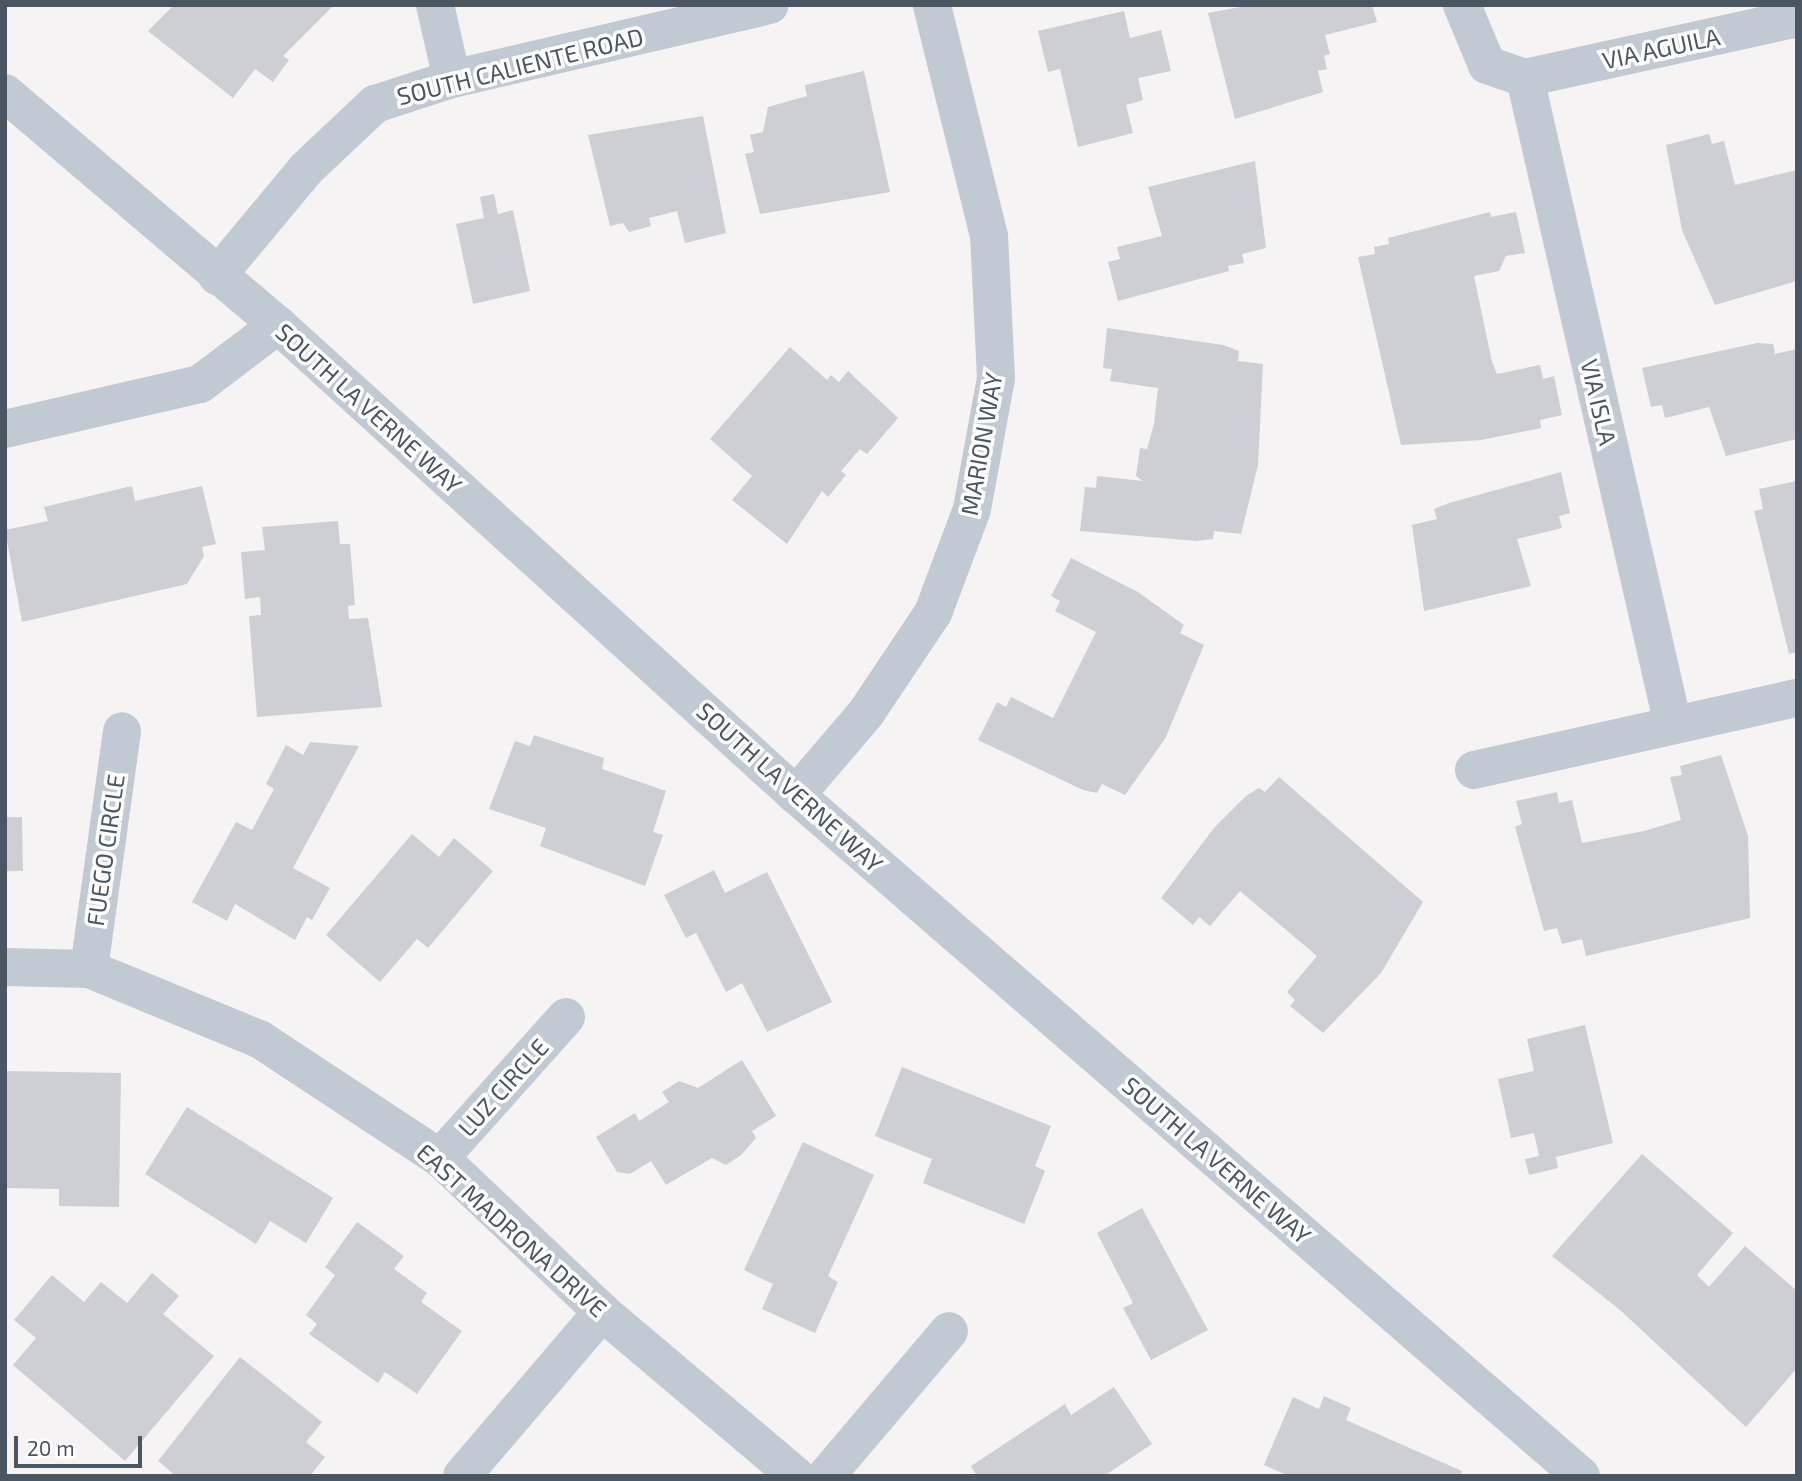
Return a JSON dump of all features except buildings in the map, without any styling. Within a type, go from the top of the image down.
[{"type":"street","points":[[435,5],[452,79]]},
{"type":"street","name":"SOUTH CALIENTE ROAD","points":[[216,276],[306,169],[375,104],[452,79],[770,5]]},
{"type":"street","name":"MARION WAY","points":[[796,795],[866,713],[933,613],[972,509],[996,378],[989,236],[932,5]]},
{"type":"street","points":[[1462,5],[1487,65],[1525,78]]},
{"type":"street","name":"VIA AGUILA","points":[[1525,78],[1797,18]]},
{"type":"street","name":"VIA ISLA","points":[[1525,78],[1673,725]]},
{"type":"street","name":"SOUTH LA VERNE WAY","points":[[5,93],[216,276],[278,325],[796,795],[1581,1476]]},
{"type":"street","points":[[5,429],[200,384],[278,325]]},
{"type":"street","points":[[1474,770],[1797,698]]},
{"type":"street","name":"FUEGO CIRCLE","points":[[89,969],[122,731]]},
{"type":"street","points":[[5,967],[89,969]]},
{"type":"street","name":"EAST MADRONA DRIVE","points":[[89,969],[261,1040],[440,1158],[602,1312],[796,1476]]},
{"type":"street","name":"LUZ CIRCLE","points":[[440,1158],[566,1017]]},
{"type":"street","points":[[462,1476],[602,1312]]},
{"type":"street","points":[[826,1476],[949,1331]]}]
